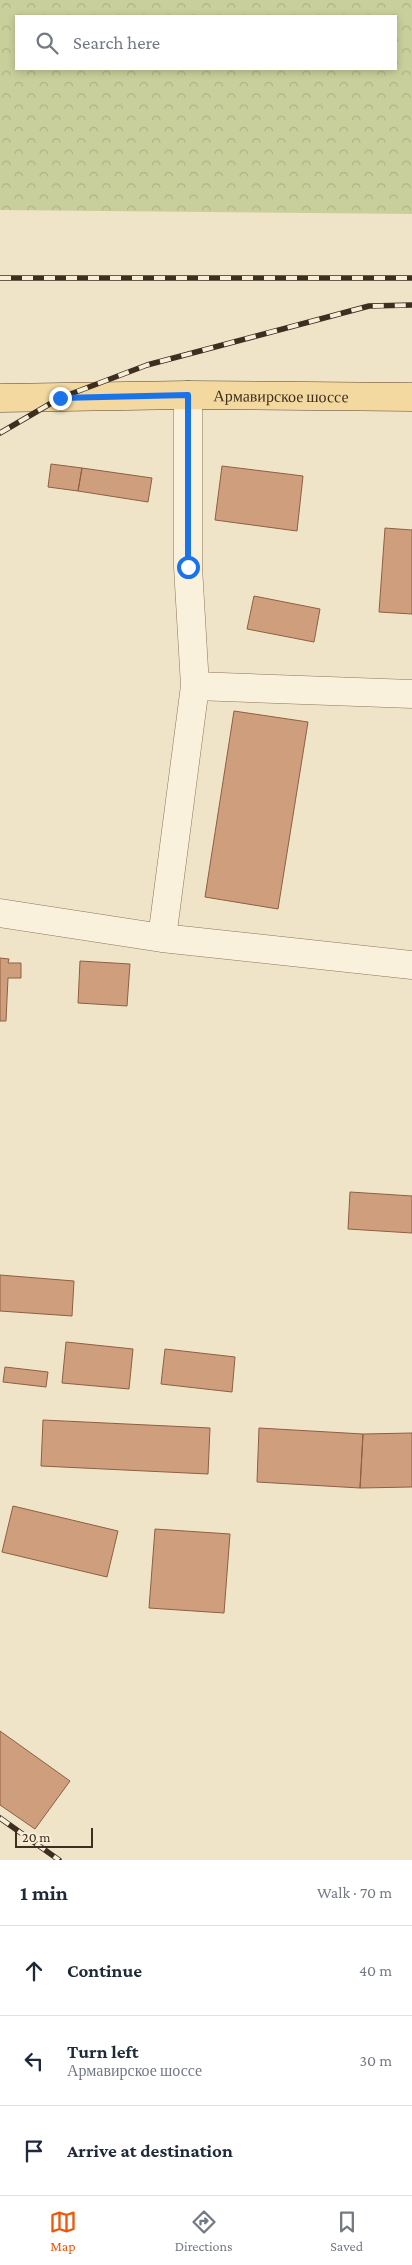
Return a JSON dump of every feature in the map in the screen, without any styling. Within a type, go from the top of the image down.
[{"type":"main road","name":"Армавирское шоссе","points":[[0,398],[188,395],[412,397]]},
{"type":"lane","points":[[162,938],[195,686],[188,567],[188,395]]},
{"type":"lane","points":[[195,686],[412,694]]},
{"type":"lane","points":[[0,914],[162,938],[412,965]]},
{"type":"green space","points":[[0,0],[412,0],[412,214],[0,210]]},
{"type":"building","points":[[51,464],[82,468],[78,491],[48,487]]},
{"type":"building","points":[[222,466],[303,476],[297,531],[215,520]]},
{"type":"building","points":[[82,468],[152,478],[148,502],[78,491]]},
{"type":"building","points":[[385,528],[412,530],[412,614],[379,612]]},
{"type":"building","points":[[254,596],[320,609],[314,642],[247,629]]},
{"type":"building","points":[[234,711],[308,722],[278,909],[205,897]]},
{"type":"building","points":[[0,958],[9,959],[8,963],[21,963],[21,978],[8,978],[6,1021],[0,1021]]},
{"type":"building","points":[[80,961],[130,964],[127,1006],[78,1003]]},
{"type":"building","points":[[350,1192],[412,1196],[412,1233],[348,1229]]},
{"type":"building","points":[[0,1275],[74,1281],[72,1316],[0,1311]]},
{"type":"building","points":[[66,1342],[133,1349],[129,1389],[62,1383]]},
{"type":"building","points":[[165,1349],[235,1357],[232,1392],[161,1384]]},
{"type":"building","points":[[5,1367],[48,1372],[46,1387],[3,1382]]},
{"type":"building","points":[[43,1420],[210,1428],[208,1474],[41,1466]]},
{"type":"building","points":[[259,1428],[363,1434],[360,1488],[257,1482]]},
{"type":"building","points":[[412,1433],[412,1487],[360,1488],[363,1434]]},
{"type":"building","points":[[13,1506],[118,1531],[107,1577],[2,1552]]},
{"type":"building","points":[[155,1529],[230,1534],[224,1613],[149,1608]]},
{"type":"building","points":[[0,1731],[70,1781],[35,1829],[0,1805]]},
{"type":"railway","points":[[0,278],[412,278]]},
{"type":"railway","points":[[0,433],[60,398],[147,365],[369,306],[412,305]]},
{"type":"railway","points":[[0,1818],[59,1860]]},
{"type":"route","points":[[60,398],[188,395],[188,567]]}]
